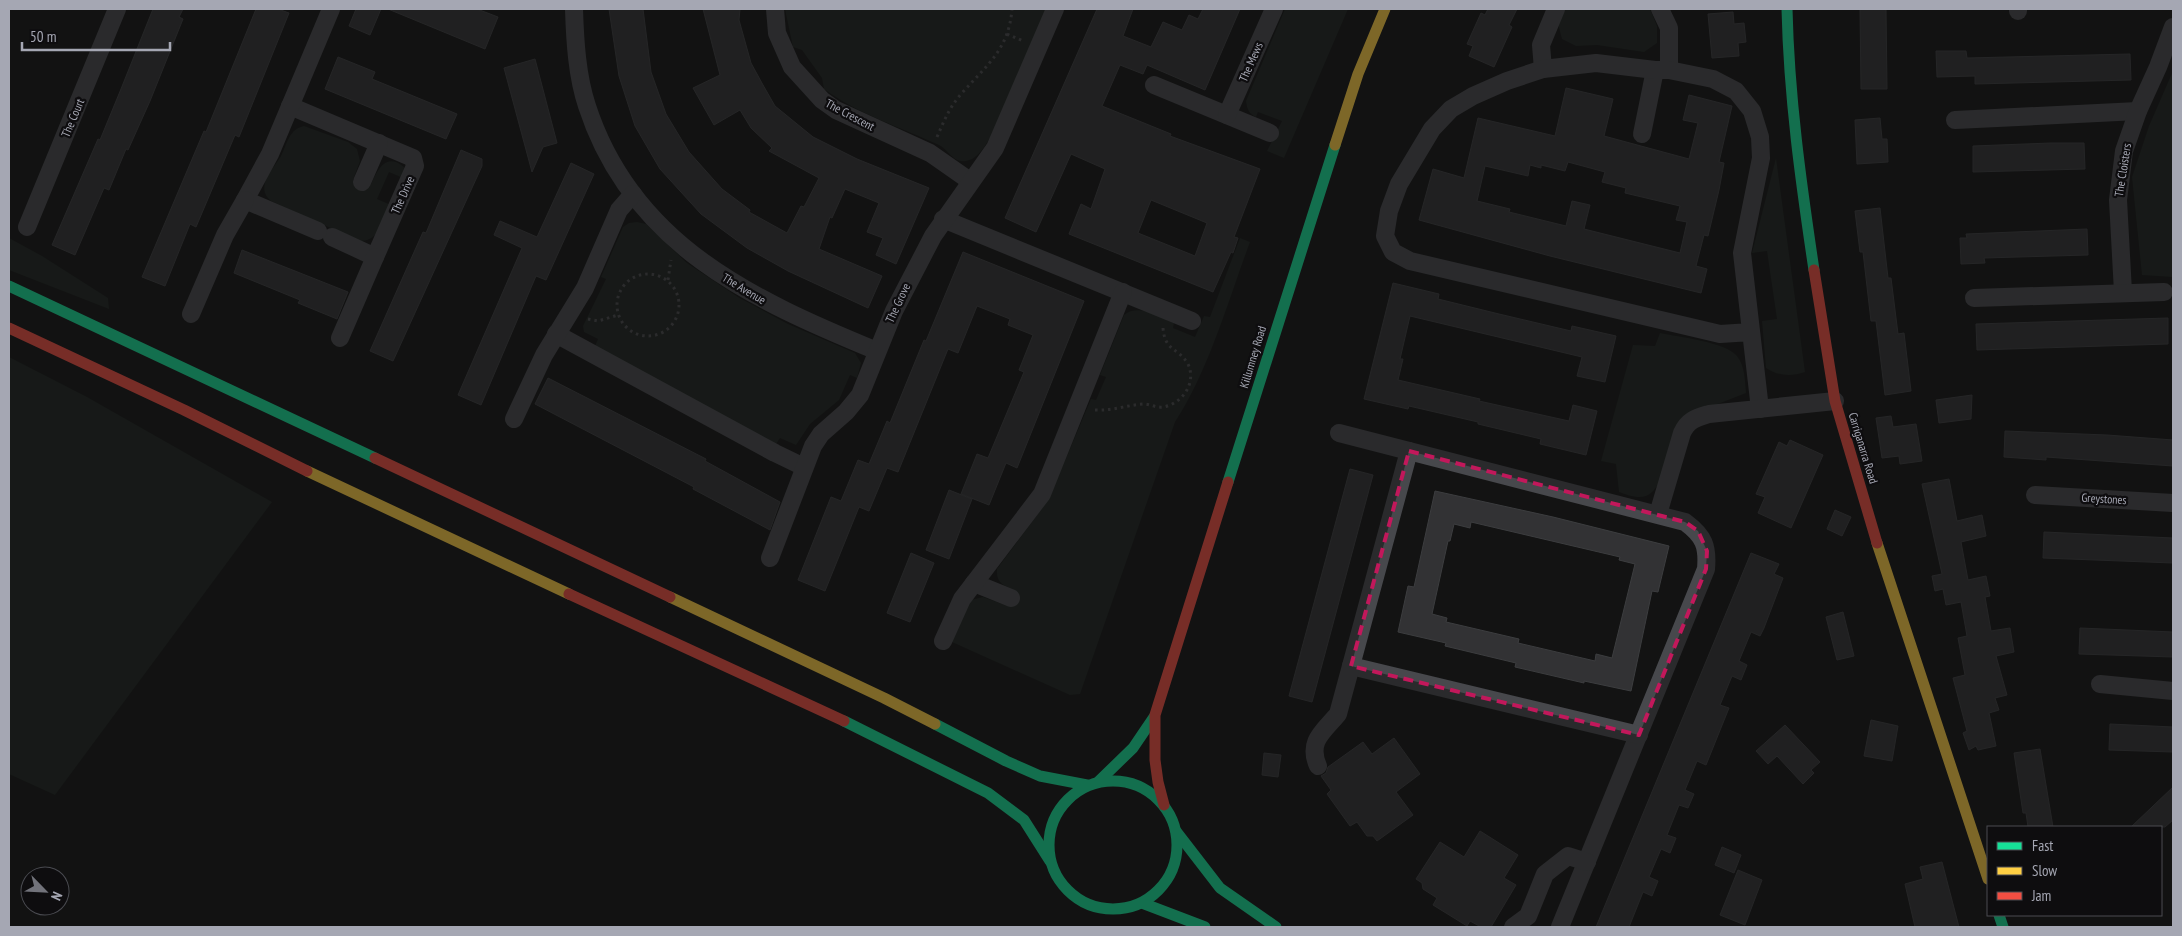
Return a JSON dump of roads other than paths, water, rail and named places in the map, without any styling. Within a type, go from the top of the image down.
[{"type":"main road","name":"Killumney Road","points":[[1164,805],[1157,785],[1152,749],[1155,715],[1320,187],[1358,74],[1385,9]]},
{"type":"main road","name":"Carriganarra Road","points":[[1787,9],[1788,48],[1797,158],[1822,332],[1835,401],[1874,533],[1987,876]]},
{"type":"main road","points":[[9,286],[884,698],[1006,761],[1040,776],[1092,783],[1116,780],[1134,783],[1151,792],[1164,805],[1176,831],[1220,888],[1276,927]]},
{"type":"main road","points":[[9,328],[184,410],[383,508],[864,730],[988,793],[1024,820],[1050,861],[1058,879],[1070,894],[1086,904],[1104,909],[1124,909],[1142,903],[1159,890],[1172,873],[1177,852],[1176,831]]},
{"type":"main road","name":"Killumney Road","points":[[1092,783],[1133,748],[1155,715]]},
{"type":"main road","points":[[1050,861],[1048,843],[1051,825],[1059,809],[1072,795],[1092,783]]},
{"type":"main road","points":[[1142,903],[1205,927]]},
{"type":"street","name":"The Court","points":[[27,227],[117,9]]},
{"type":"street","points":[[191,314],[225,235],[270,154],[331,9]]},
{"type":"street","name":"The Avenue","points":[[574,9],[578,60],[586,104],[598,136],[616,169],[633,194],[679,243],[729,280],[777,308],[877,351]]},
{"type":"street","name":"The Crescent","points":[[775,9],[777,33],[792,67],[822,100],[836,110],[930,153],[970,181]]},
{"type":"street","points":[[1055,9],[995,148],[943,219],[1192,320]]},
{"type":"street","name":"The Mews","points":[[1227,116],[1274,9]]},
{"type":"street","points":[[1543,69],[1541,45],[1556,9]]},
{"type":"street","points":[[1642,134],[1662,70],[1669,28],[1660,9]]},
{"type":"street","name":"The Cloisters","points":[[2123,292],[2118,200],[2124,151],[2138,111],[2173,27]]},
{"type":"street","points":[[1752,332],[1720,334],[1410,261],[1393,252],[1385,236],[1389,211],[1399,184],[1432,129],[1451,109],[1473,96],[1507,81],[1543,69],[1596,63],[1690,73],[1713,80],[1736,91],[1752,111],[1760,136],[1761,158],[1742,253],[1752,332],[1760,409]]},
{"type":"street","points":[[1154,85],[1270,133]]},
{"type":"street","name":"The Drive","points":[[290,106],[413,158],[416,166],[340,338]]},
{"type":"street","points":[[1955,120],[2138,111]]},
{"type":"street","points":[[362,182],[379,143]]},
{"type":"street","points":[[514,419],[538,366],[585,288],[619,210],[633,194]]},
{"type":"street","points":[[245,200],[375,257]]},
{"type":"street","name":"The Grove","points":[[770,558],[804,467],[817,439],[860,395],[877,351],[909,280],[943,219]]},
{"type":"street","points":[[943,641],[957,607],[1042,494],[1123,292]]},
{"type":"street","points":[[1974,298],[2164,292]]},
{"type":"street","points":[[556,334],[804,467]]},
{"type":"street","points":[[1658,514],[1673,460],[1686,424],[1695,418],[1709,414],[1835,401]]},
{"type":"street","points":[[1339,434],[1685,522],[1698,531],[1707,551],[1706,570],[1560,927]]},
{"type":"street","points":[[1318,766],[1314,757],[1318,736],[1338,714],[1409,452]]},
{"type":"street","name":"Greystones","points":[[2035,495],[2173,503]]},
{"type":"street","points":[[974,583],[1011,598]]},
{"type":"street","points":[[1351,666],[1639,735]]},
{"type":"street","points":[[2100,684],[2173,691]]},
{"type":"street","points":[[1513,927],[1528,916],[1545,874],[1568,856],[1587,862]]}]
